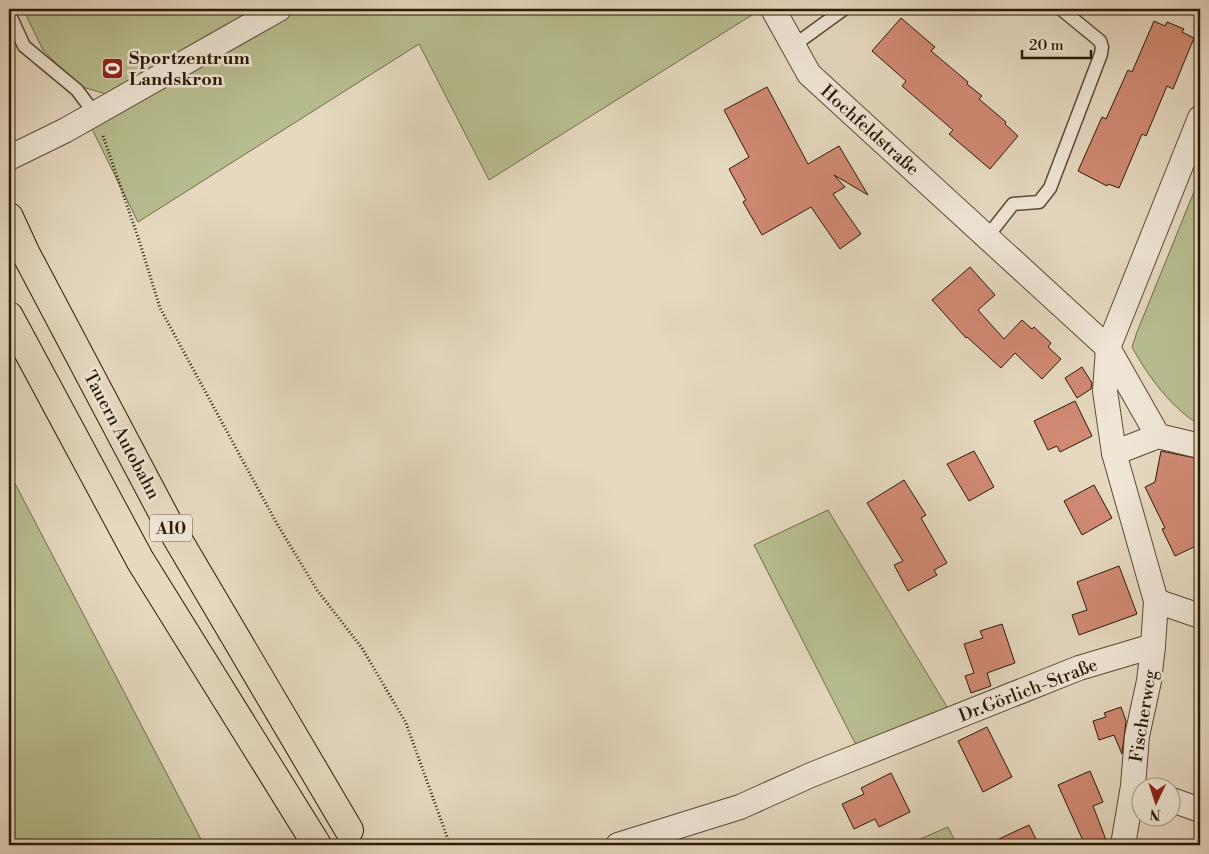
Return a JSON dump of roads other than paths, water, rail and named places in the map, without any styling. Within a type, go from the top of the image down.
[{"type":"highway","name":"Tauern Autobahn","points":[[9,216],[26,254],[168,521],[349,830]]},
{"type":"highway","name":"A10","points":[[9,316],[140,560],[317,845]]},
{"type":"street","points":[[9,158],[95,114],[279,9]]},
{"type":"street","name":"Hochfeldstraße","points":[[773,9],[809,74],[1108,348],[1158,436]]},
{"type":"street","points":[[1154,646],[1156,600],[1114,453],[1105,391],[1108,348],[1200,118]]},
{"type":"street","points":[[1114,453],[1158,436],[1200,446]]},
{"type":"street","points":[[1156,600],[1200,616]]},
{"type":"street","name":"Fischerweg","points":[[1137,776],[1137,736],[1149,681],[1154,646]]},
{"type":"street","name":"Dr.Görlich-Straße","points":[[618,845],[740,807],[820,771],[1079,668],[1154,646]]},
{"type":"street","points":[[1182,804],[1200,810]]},
{"type":"street","name":"Fischerweg","points":[[1123,845],[1132,808]]},
{"type":"lane","points":[[793,46],[844,9]]},
{"type":"lane","points":[[986,237],[1013,204],[1039,202],[1050,188],[1101,54],[1102,47],[1100,41],[1060,9]]},
{"type":"lane","points":[[9,13],[24,46],[77,90],[95,114]]},
{"type":"place","name":"Sportzentrum Landskron","points":[[113,68]]}]
